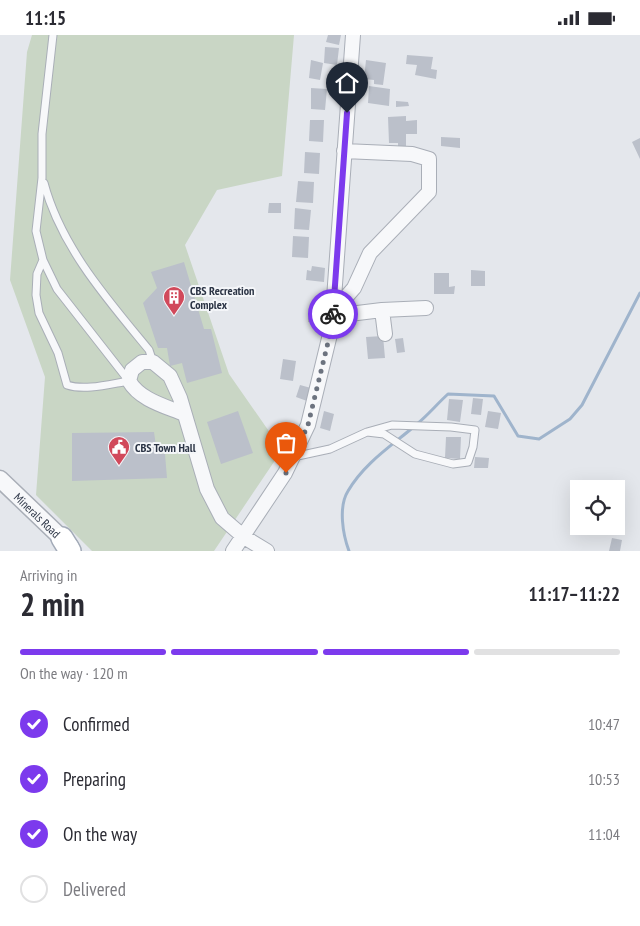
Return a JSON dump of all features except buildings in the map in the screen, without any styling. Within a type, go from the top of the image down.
[{"type":"street","points":[[233,551],[286,473],[308,425],[332,326],[353,35]]},
{"type":"street","points":[[333,314],[354,287],[370,253],[429,193],[429,159],[412,154],[344,151]]},
{"type":"street","points":[[333,314],[426,307]]},
{"type":"street","points":[[382,310],[385,334]]},
{"type":"street","points":[[184,415],[134,390],[129,381],[132,370],[142,362],[153,362],[170,376],[180,398],[208,489],[222,518],[244,537],[267,551]]},
{"type":"street","name":"Minerals Road","points":[[0,479],[69,547]]},
{"type":"lane","points":[[43,260],[36,274],[36,295],[39,313],[58,353],[67,385],[90,387],[129,381],[57,289],[43,260],[36,231],[42,178],[42,135],[53,35]]},
{"type":"lane","points":[[42,178],[49,204],[87,272],[149,350],[153,362]]},
{"type":"lane","points":[[293,457],[330,449],[367,432],[392,425],[451,427],[475,430],[473,447],[468,462],[453,464],[415,454],[384,435],[367,432]]},
{"type":"green space","points":[[32,35],[294,35],[282,176],[217,190],[185,245],[229,374],[282,450],[214,551],[92,551],[36,495],[45,377],[10,280],[27,52]]},
{"type":"waterway","points":[[349,551],[343,529],[342,513],[348,491],[371,463],[421,421],[448,394],[494,396],[518,436],[539,439],[570,419],[582,405],[640,293]]},
{"type":"way so far","points":[[286,473],[308,425],[332,326],[333,314]]},
{"type":"place","name":"CBS Recreation Complex","points":[[174,316]]},
{"type":"place","name":"CBS Town Hall","points":[[119,466]]},
{"type":"route","points":[[333,314],[347,113]]}]
